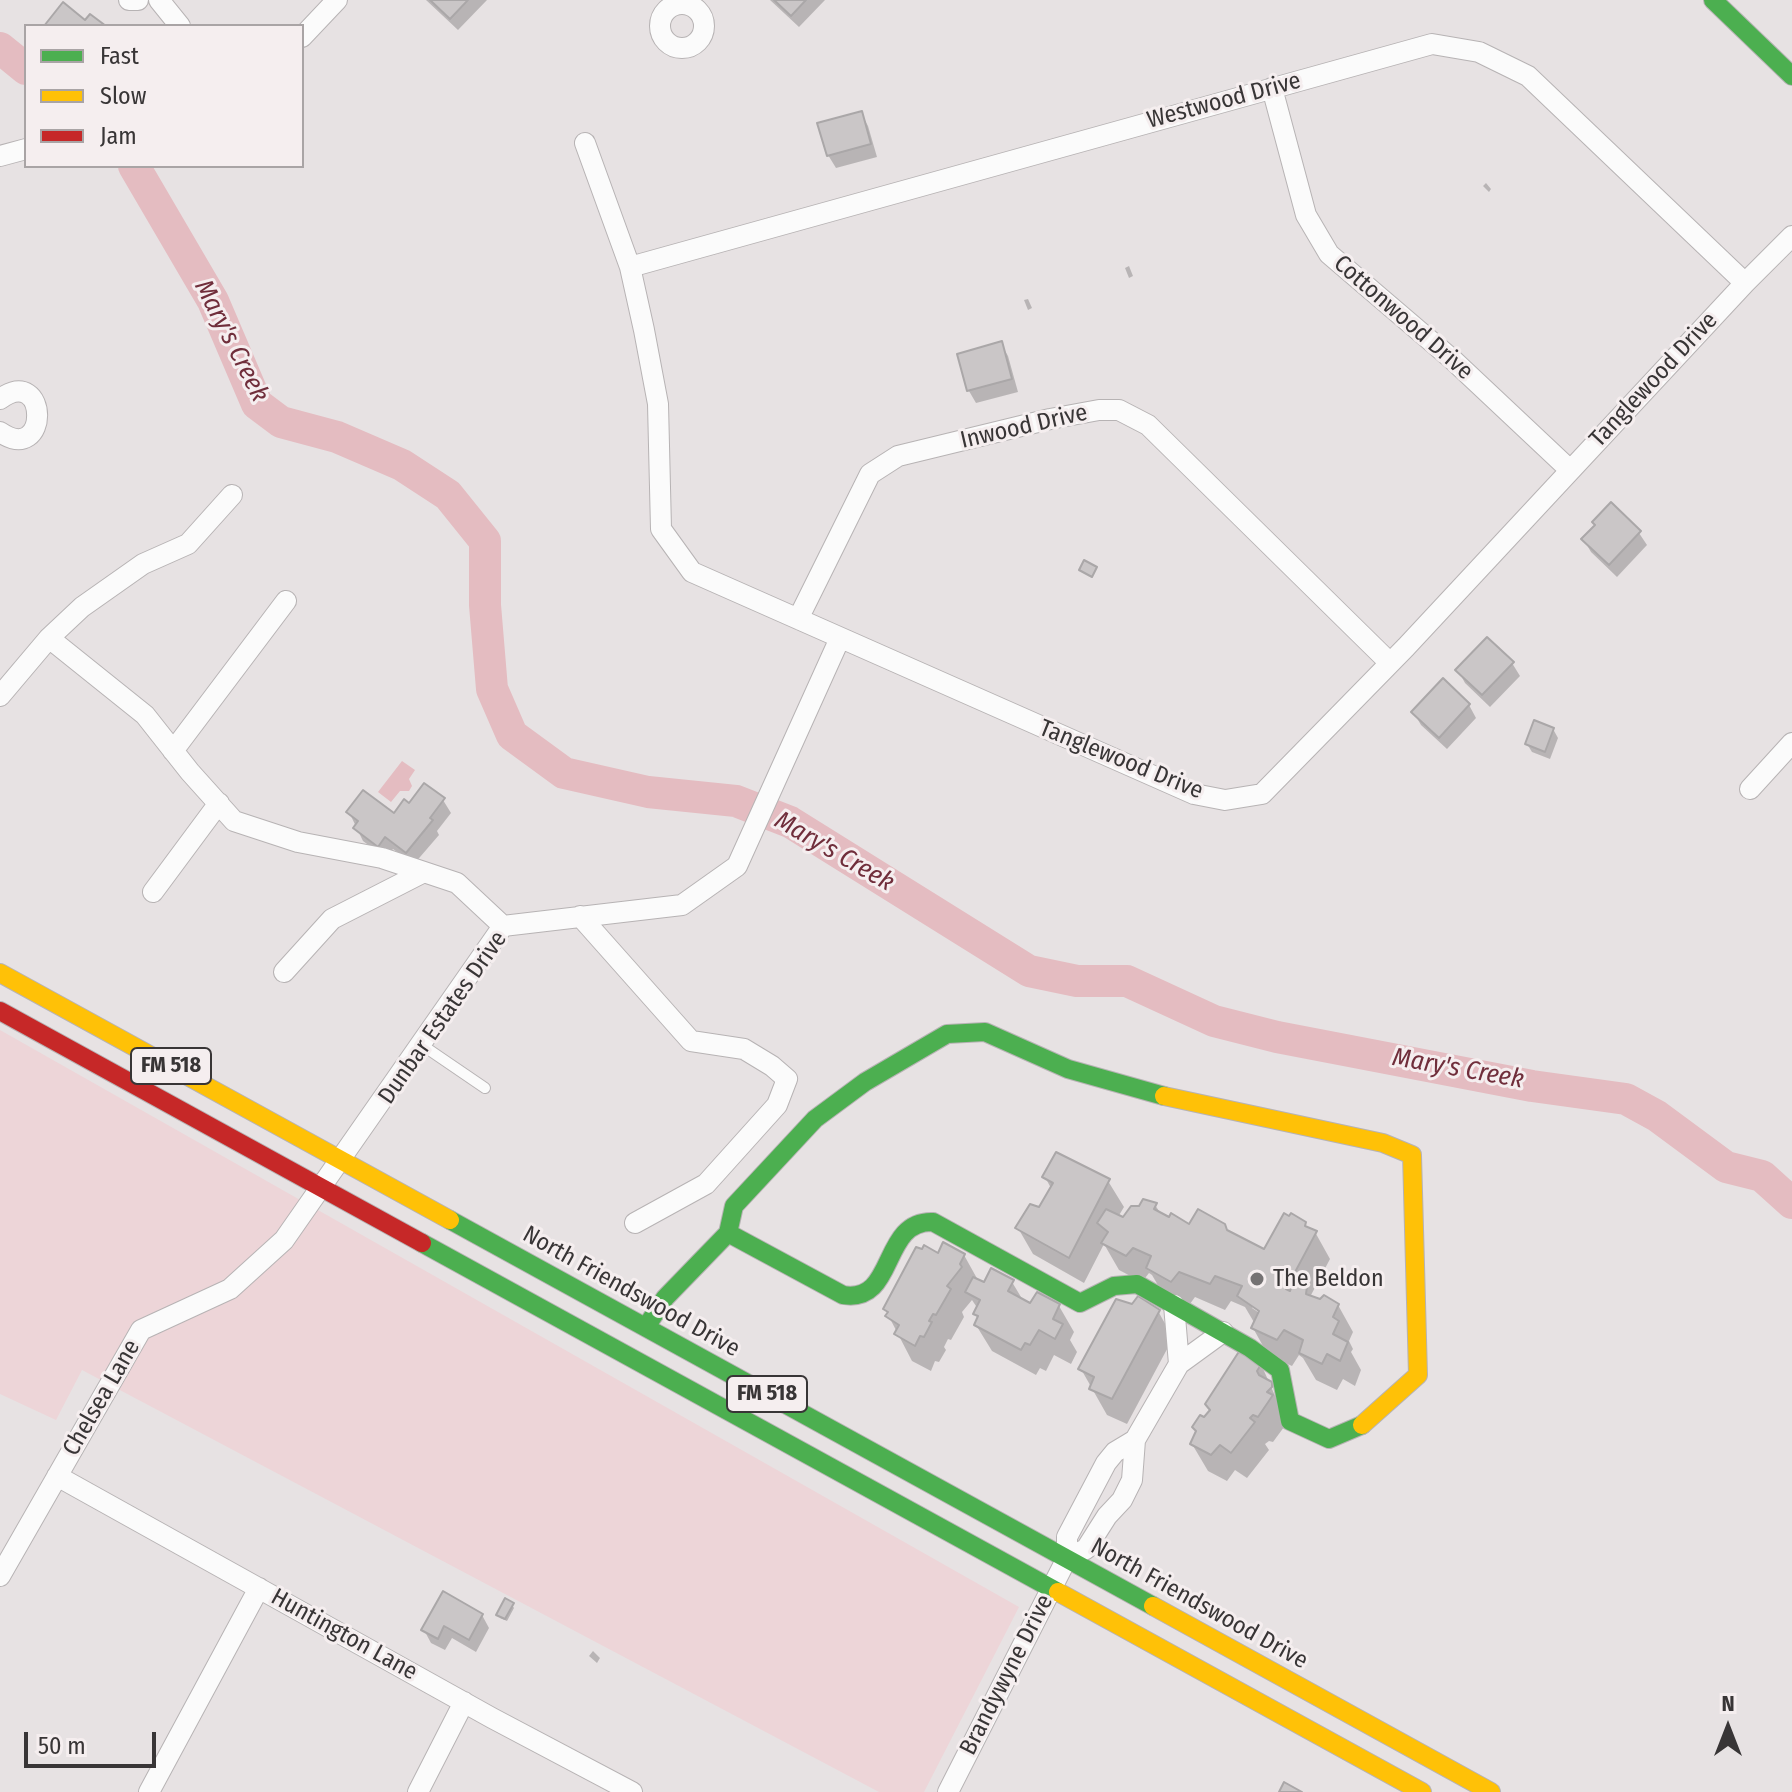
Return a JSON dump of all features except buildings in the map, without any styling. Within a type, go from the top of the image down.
[{"type":"main road","points":[[1713,0],[1792,76]]},
{"type":"main road","name":"North Friendswood Drive","points":[[0,973],[1491,1792]]},
{"type":"main road","name":"FM 518","points":[[0,1011],[1421,1792]]},
{"type":"main road","points":[[646,1327],[665,1298],[728,1233],[734,1206],[815,1119],[865,1082],[947,1034],[985,1032],[1068,1069],[1134,1088],[1383,1143],[1412,1155],[1418,1375],[1358,1429],[1329,1439],[1290,1421],[1280,1370],[1223,1332],[1137,1284],[1120,1283],[1080,1303],[933,1222],[921,1221],[909,1226],[873,1286],[865,1294],[855,1297],[843,1295],[728,1233]]},
{"type":"street","points":[[129,0],[138,0]]},
{"type":"street","points":[[159,0],[178,24]]},
{"type":"street","points":[[304,35],[337,0]]},
{"type":"street","name":"Westwood Drive","points":[[630,267],[1432,44],[1479,52],[1528,76],[1745,283]]},
{"type":"street","name":"Cottonwood Drive","points":[[1272,88],[1306,215],[1329,254],[1453,360],[1570,470]]},
{"type":"street","name":"Tanglewood Drive","points":[[585,143],[630,267],[658,404],[661,529],[692,572],[1194,794],[1225,800],[1262,794],[1390,663],[1792,236]]},
{"type":"street","points":[[0,156],[24,150]]},
{"type":"street","points":[[0,399],[11,393],[26,395],[37,405],[39,413],[36,427],[24,437],[10,438],[0,432]]},
{"type":"street","name":"Inwood Drive","points":[[798,619],[870,474],[879,468],[898,456],[1050,419],[1099,410],[1119,410],[1148,425],[1390,663]]},
{"type":"street","points":[[0,696],[49,638],[82,607],[143,564],[188,544],[232,495]]},
{"type":"street","points":[[173,751],[286,601]]},
{"type":"street","points":[[49,638],[145,715],[234,821],[285,838],[382,858],[457,883],[503,926]]},
{"type":"street","name":"Dunbar Estates Drive","points":[[342,1160],[503,926],[682,905],[737,866],[840,638]]},
{"type":"street","points":[[1750,789],[1792,743]]},
{"type":"street","points":[[153,892],[219,803]]},
{"type":"street","points":[[284,972],[332,919],[424,872]]},
{"type":"street","points":[[580,916],[691,1041],[744,1049],[787,1079],[777,1105],[706,1184],[635,1223]]},
{"type":"street","name":"Chelsea Lane","points":[[0,1576],[7,1549],[57,1476],[141,1330],[230,1289],[284,1240],[342,1160]]},
{"type":"street","points":[[1174,1305],[1179,1364]]},
{"type":"street","points":[[1135,1440],[1115,1452],[1106,1463],[1067,1537],[1067,1558],[1086,1549],[1107,1516],[1122,1500],[1132,1480],[1135,1440],[1179,1364],[1223,1332]]},
{"type":"street","name":"Huntington Lane","points":[[57,1476],[632,1792]]},
{"type":"street","name":"Brandywyne Drive","points":[[948,1792],[1067,1558]]},
{"type":"street","points":[[149,1792],[259,1588]]},
{"type":"street","points":[[418,1792],[464,1702]]},
{"type":"street","points":[[1421,1792],[1438,1762]]},
{"type":"lane","points":[[422,1045],[485,1088]]},
{"type":"shaded area","points":[[402,761],[415,770],[409,779],[412,786],[409,791],[400,791],[391,802],[378,792]]},
{"type":"shaded area","points":[[0,1030],[1019,1607],[924,1792],[879,1792],[82,1370],[56,1420],[0,1394]]},
{"type":"waterway","name":"Mary's Creek","points":[[0,48],[24,67]]},
{"type":"waterway","name":"Mary's Creek","points":[[135,168],[213,301],[257,404],[281,422],[337,437],[402,465],[448,495],[485,541],[485,605],[492,689],[512,735],[564,773],[648,792],[736,801],[790,822],[1029,971],[1077,981],[1127,981],[1214,1021],[1277,1037],[1532,1086],[1626,1099],[1657,1116],[1726,1167],[1762,1176],[1792,1203]]},
{"type":"traffic: fast","points":[[1713,0],[1792,76]]},
{"type":"traffic: fast","points":[[646,1327],[665,1298],[728,1233],[734,1206],[815,1119],[865,1082],[947,1034],[985,1032],[1068,1069],[1164,1096]]},
{"type":"traffic: fast","points":[[450,1220],[1153,1606]]},
{"type":"traffic: fast","points":[[728,1233],[843,1295],[860,1294],[872,1287],[904,1234],[916,1225],[933,1222],[1080,1303],[1114,1286],[1137,1284],[1250,1348],[1280,1370],[1290,1421],[1329,1439],[1362,1425]]},
{"type":"traffic: fast","points":[[422,1243],[1058,1592]]},
{"type":"traffic: slow","points":[[0,973],[450,1220]]},
{"type":"traffic: slow","points":[[1164,1096],[1383,1143],[1412,1155],[1418,1375],[1362,1425]]},
{"type":"traffic: slow","points":[[1058,1592],[1422,1792]]},
{"type":"traffic: slow","points":[[1153,1606],[1491,1792]]},
{"type":"traffic: jam","points":[[0,1011],[422,1243]]},
{"type":"place","name":"The Beldon","points":[[1257,1279]]}]
